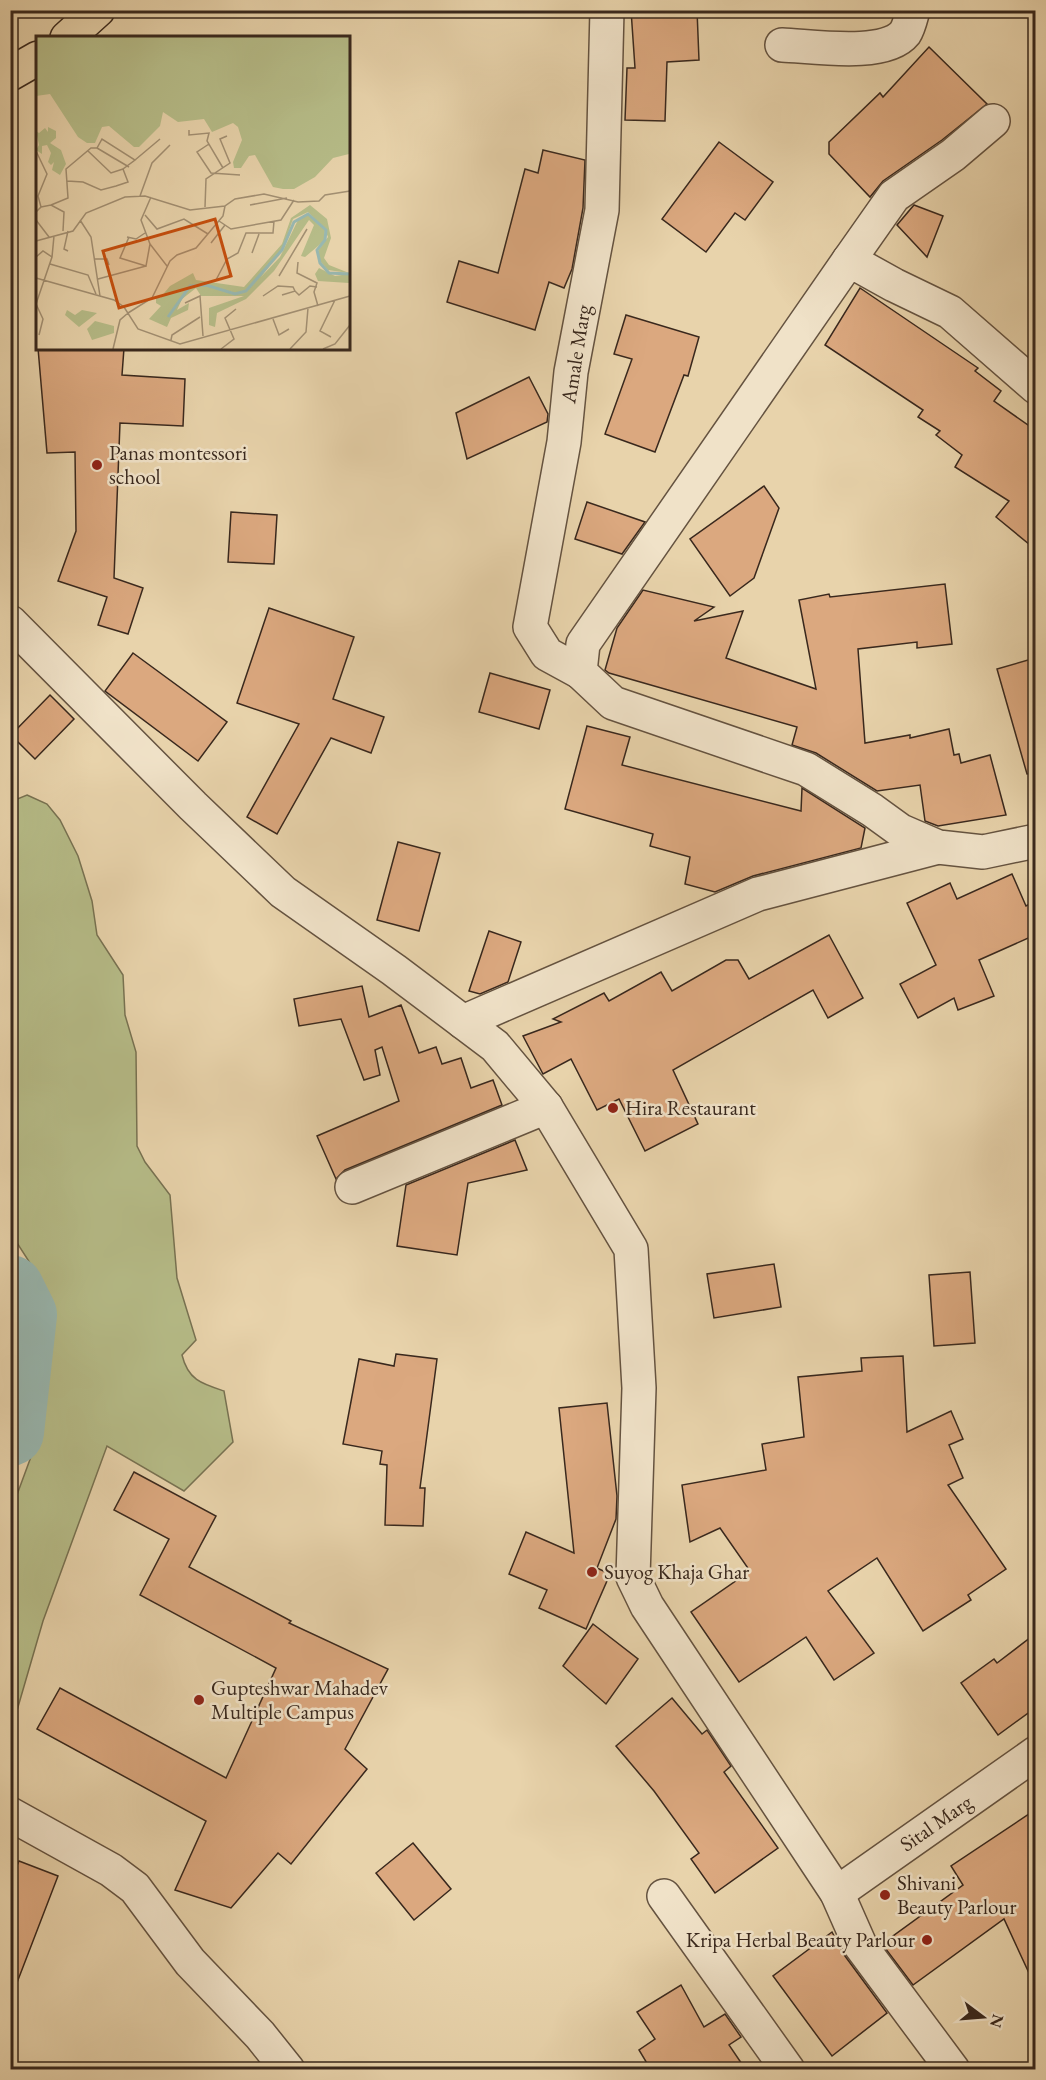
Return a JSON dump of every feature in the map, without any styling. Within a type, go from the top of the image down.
[{"type":"highway","points":[[69,36],[99,10]]},
{"type":"highway","points":[[10,74],[36,59]]},
{"type":"street","name":"Amale Marg","points":[[607,10],[602,210],[571,372],[564,442],[530,627],[547,654],[580,672],[613,703],[806,769],[901,831],[938,847]]},
{"type":"street","points":[[782,45],[864,49],[889,44],[905,33],[913,10]]},
{"type":"street","points":[[580,672],[583,644],[894,196],[953,155],[993,121]]},
{"type":"street","points":[[849,260],[950,312],[1035,387]]},
{"type":"street","points":[[10,621],[193,806],[283,892],[495,1046],[546,1107],[631,1249],[639,1388],[633,1577],[647,1606],[837,1893],[860,1945],[953,2070]]},
{"type":"street","points":[[464,1022],[758,894],[938,847],[983,852],[1035,842]]},
{"type":"street","points":[[352,1187],[546,1107]]},
{"type":"street","name":"Sital Marg","points":[[837,1893],[1035,1753]]},
{"type":"street","points":[[10,1814],[111,1870],[135,1888],[190,1962],[260,2034],[288,2070]]},
{"type":"street","points":[[664,1896],[788,2070]]},
{"type":"green space","points":[[27,795],[47,804],[60,820],[78,856],[92,901],[97,935],[123,975],[125,1015],[136,1052],[137,1146],[145,1162],[170,1195],[177,1278],[196,1340],[182,1355],[192,1376],[209,1386],[224,1391],[233,1442],[184,1491],[107,1446],[43,1621],[11,1731],[11,1511],[32,1454],[48,1361],[39,1277],[10,1232],[10,802]]},
{"type":"building","points":[[631,10],[697,10],[699,60],[667,62],[665,121],[625,120],[627,68],[635,68]]},
{"type":"building","points":[[929,47],[987,104],[942,140],[883,181],[870,197],[829,154],[829,142],[880,93],[883,97]]},
{"type":"building","points":[[719,142],[773,182],[745,220],[735,213],[706,252],[662,219]]},
{"type":"building","points":[[543,150],[585,160],[583,208],[572,269],[564,288],[549,282],[535,330],[447,302],[459,261],[498,273],[525,169],[538,173]]},
{"type":"building","points":[[914,205],[943,216],[927,257],[897,225]]},
{"type":"building","points":[[860,288],[978,368],[975,371],[1001,391],[994,401],[1035,430],[1035,549],[996,517],[1009,501],[955,467],[962,455],[936,435],[940,431],[918,417],[923,410],[825,345]]},
{"type":"building","points":[[626,315],[699,337],[688,376],[684,375],[655,452],[605,434],[632,359],[614,354]]},
{"type":"building","points":[[38,350],[124,350],[122,375],[185,379],[183,426],[120,423],[114,578],[143,588],[128,634],[98,625],[107,597],[58,581],[76,531],[75,452],[47,453]]},
{"type":"building","points":[[529,377],[548,414],[547,422],[467,459],[456,413]]},
{"type":"building","points":[[764,486],[779,508],[754,578],[730,596],[690,539]]},
{"type":"building","points":[[587,502],[645,522],[622,554],[575,539]]},
{"type":"building","points":[[231,512],[277,515],[274,564],[228,562]]},
{"type":"building","points":[[945,584],[952,644],[917,648],[917,642],[858,649],[865,743],[910,735],[910,738],[949,729],[954,755],[959,754],[961,763],[990,755],[1006,815],[938,826],[925,821],[920,785],[877,791],[816,753],[792,745],[797,727],[605,670],[617,628],[643,590],[714,607],[694,621],[743,611],[726,658],[816,689],[799,600],[829,594],[830,597]]},
{"type":"building","points":[[269,608],[354,637],[333,699],[384,717],[371,753],[331,738],[277,834],[247,817],[299,724],[237,703]]},
{"type":"building","points":[[133,653],[227,722],[198,761],[105,691]]},
{"type":"building","points":[[1035,658],[1035,773],[1027,774],[997,669]]},
{"type":"building","points":[[490,673],[550,690],[539,729],[479,712]]},
{"type":"building","points":[[50,695],[74,719],[35,759],[11,735]]},
{"type":"building","points":[[587,726],[630,737],[622,765],[801,811],[802,788],[865,828],[861,848],[753,876],[715,892],[685,884],[690,857],[650,846],[653,834],[565,809]]},
{"type":"building","points":[[398,842],[440,853],[419,931],[377,920]]},
{"type":"building","points":[[1012,874],[1026,906],[1035,901],[1035,935],[979,960],[994,996],[958,1010],[954,998],[918,1018],[900,984],[936,965],[907,903],[950,883],[957,899]]},
{"type":"building","points":[[489,931],[521,942],[508,982],[480,994],[469,991]]},
{"type":"building","points":[[829,935],[863,998],[828,1018],[813,990],[673,1070],[698,1124],[645,1151],[619,1099],[597,1110],[571,1059],[543,1074],[523,1036],[561,1022],[553,1019],[604,993],[609,1001],[661,972],[672,991],[726,960],[738,960],[749,979]]},
{"type":"building","points":[[362,986],[369,1017],[401,1005],[419,1053],[436,1047],[442,1064],[461,1058],[471,1088],[493,1080],[502,1105],[345,1170],[336,1179],[317,1136],[399,1101],[382,1047],[375,1050],[380,1075],[364,1080],[341,1019],[299,1026],[294,999]]},
{"type":"building","points":[[515,1140],[527,1170],[468,1183],[457,1255],[397,1246],[406,1185]]},
{"type":"building","points":[[774,1264],[781,1307],[714,1318],[707,1274]]},
{"type":"building","points":[[970,1272],[975,1343],[934,1346],[929,1275]]},
{"type":"building","points":[[396,1354],[437,1359],[420,1488],[425,1488],[423,1526],[385,1525],[387,1465],[380,1464],[382,1451],[343,1444],[359,1359],[394,1366]]},
{"type":"building","points":[[903,1356],[907,1432],[951,1411],[963,1439],[949,1445],[963,1478],[948,1485],[1006,1569],[968,1595],[971,1600],[923,1631],[877,1558],[828,1591],[874,1653],[834,1680],[806,1637],[739,1682],[691,1612],[750,1571],[720,1528],[690,1542],[682,1485],[766,1470],[762,1444],[804,1437],[798,1377],[862,1371],[861,1358]]},
{"type":"building","points":[[607,1403],[617,1496],[616,1519],[597,1568],[610,1574],[586,1629],[539,1608],[547,1590],[509,1574],[526,1532],[574,1553],[559,1408]]},
{"type":"building","points":[[134,1472],[216,1516],[189,1567],[291,1621],[289,1623],[388,1669],[345,1749],[367,1769],[291,1864],[278,1853],[231,1908],[175,1890],[206,1821],[37,1729],[60,1688],[226,1778],[276,1668],[140,1595],[169,1539],[114,1510]]},
{"type":"building","points":[[593,1624],[638,1659],[606,1704],[563,1666]]},
{"type":"building","points":[[1035,1634],[1035,1708],[998,1735],[961,1683],[994,1659],[997,1663]]},
{"type":"building","points":[[672,1698],[702,1734],[707,1730],[731,1766],[724,1772],[778,1848],[715,1893],[691,1859],[699,1853],[654,1791],[616,1746]]},
{"type":"building","points":[[1035,1810],[1035,1986],[1004,1919],[913,1985],[882,1944],[963,1885],[951,1866]]},
{"type":"building","points":[[413,1843],[451,1889],[414,1920],[376,1873]]},
{"type":"building","points":[[19,1861],[58,1876],[13,1993],[10,1993],[10,1882]]},
{"type":"building","points":[[832,1932],[845,1956],[887,2013],[832,2056],[773,1976]]},
{"type":"building","points":[[681,1985],[704,2027],[725,2014],[741,2037],[729,2045],[746,2070],[651,2070],[639,2050],[655,2039],[637,2012]]},
{"type":"waterway","points":[[10,1289],[23,1315],[10,1432]]},
{"type":"place","name":"Panas montessori school","points":[[97,465]]},
{"type":"place","name":"Hira Restaurant","points":[[613,1108]]},
{"type":"place","name":"Suyog Khaja Ghar","points":[[592,1572]]},
{"type":"place","name":"Gupteshwar Mahadev Multiple Campus","points":[[199,1700]]},
{"type":"place","name":"Shivani Beauty Parlour","points":[[885,1895]]},
{"type":"place","name":"Kripa Herbal Beauty Parlour","points":[[927,1940]]}]
